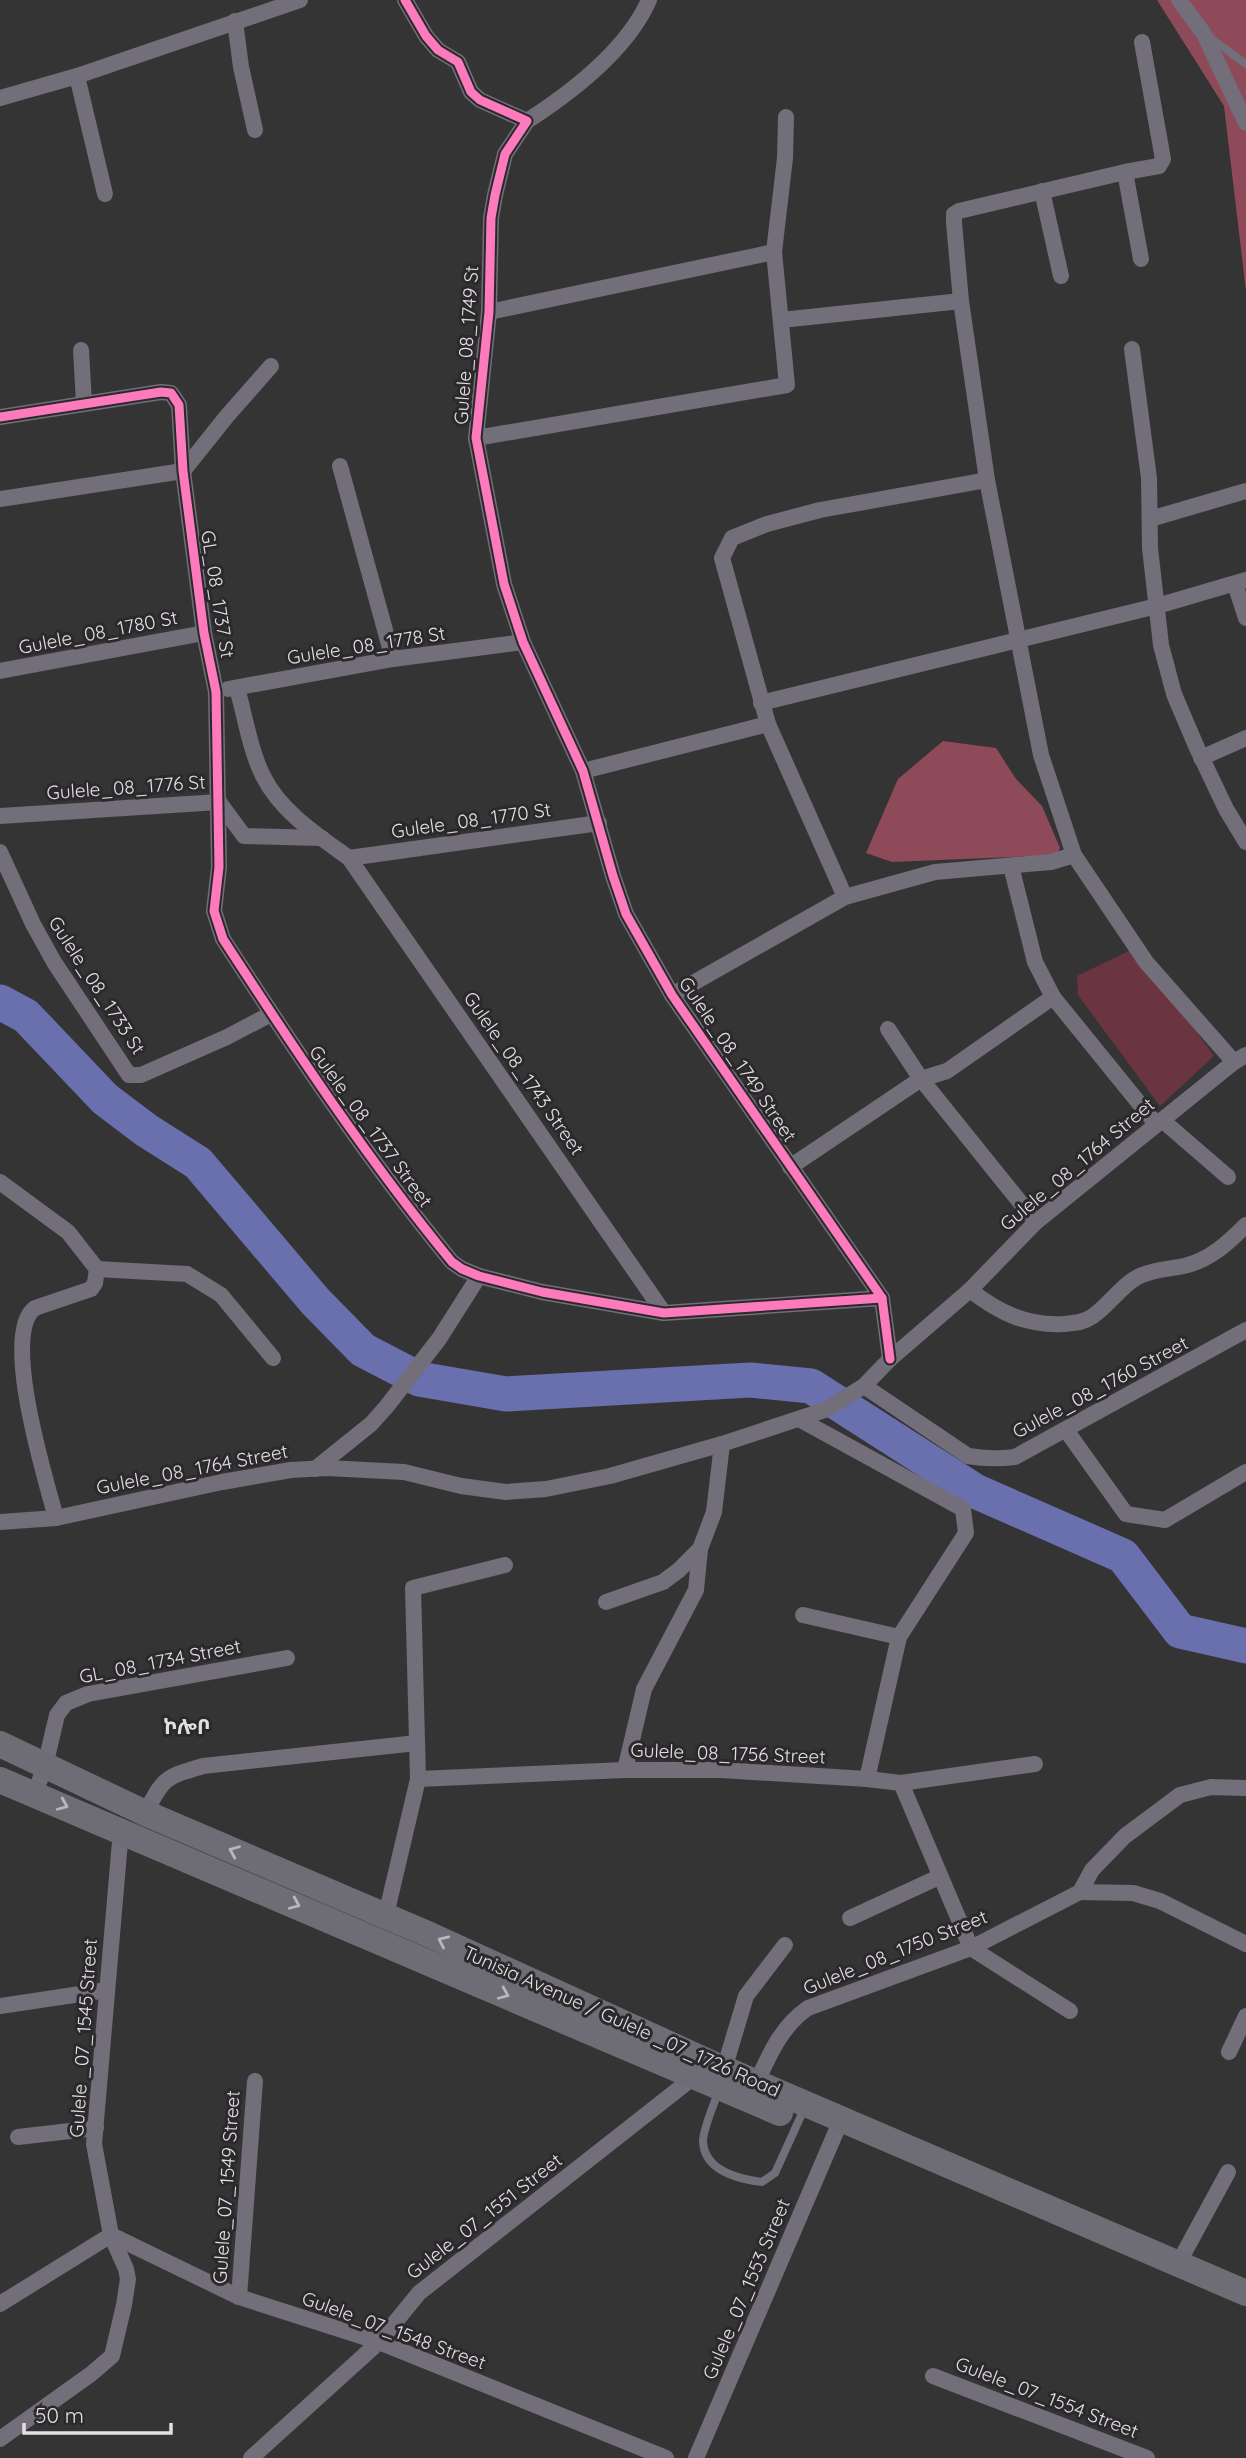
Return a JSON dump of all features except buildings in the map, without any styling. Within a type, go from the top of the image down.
[{"type":"highway","name":"Tunisia Avenue / Gulele _07_1726 Road","points":[[0,1744],[145,1813],[386,1915],[712,2074]]},
{"type":"highway","name":"Tunisia Avenue / Gulele _07_1726 Road","points":[[0,1780],[753,2091],[1246,2313]]},
{"type":"highway","name":"Tunisia Avenue / Gulele _07_1726 Road","points":[[837,2128],[1246,2293]]},
{"type":"street","points":[[0,98],[78,76],[300,0]]},
{"type":"street","points":[[411,2],[426,36],[438,50],[458,62],[471,92],[480,100],[527,121],[553,104],[615,50],[632,31],[649,0]]},
{"type":"street","points":[[1179,0],[1204,34],[1246,123]]},
{"type":"street","points":[[235,21],[254,130]]},
{"type":"street","points":[[1142,42],[1163,159],[1160,166],[1042,191],[954,214],[961,301],[987,480],[1017,639],[1041,755],[1074,855],[1146,962],[1240,1058]]},
{"type":"street","points":[[78,76],[105,194]]},
{"type":"street","points":[[476,438],[787,385],[774,252],[785,158],[786,117]]},
{"type":"street","name":"Gulele_08_1749 St","points":[[527,121],[505,154],[498,174],[491,218],[489,312],[476,438],[504,584],[523,642],[583,771],[598,824]]},
{"type":"street","points":[[1125,172],[1141,259]]},
{"type":"street","points":[[1042,191],[1061,275]]},
{"type":"street","points":[[489,312],[774,252]]},
{"type":"street","points":[[781,320],[961,301]]},
{"type":"street","points":[[1132,349],[1149,478],[1150,548],[1161,645],[1174,694],[1201,758],[1246,842]]},
{"type":"street","points":[[0,417],[84,403],[81,350]]},
{"type":"street","points":[[0,499],[183,471],[271,366]]},
{"type":"street","name":"GL_08_1737 St","points":[[84,403],[161,392],[171,393],[179,405],[183,471],[204,633],[216,692],[219,802]]},
{"type":"street","points":[[340,466],[393,659]]},
{"type":"street","points":[[845,897],[768,724],[722,558],[732,538],[766,524],[820,510],[987,480]]},
{"type":"street","points":[[1150,519],[1246,491]]},
{"type":"street","points":[[761,703],[1157,606],[1241,582],[1246,618]]},
{"type":"street","name":"Gulele_08_1780 St","points":[[0,671],[204,633]]},
{"type":"street","name":"Gulele_08_1778 St","points":[[216,692],[393,659],[523,642]]},
{"type":"street","name":"Gulele_08_1743 Street","points":[[237,688],[262,775],[282,804],[302,823],[349,858],[664,1312]]},
{"type":"street","points":[[583,771],[768,724]]},
{"type":"street","points":[[1201,758],[1246,738]]},
{"type":"street","name":"Gulele_08_1776 St","points":[[0,816],[219,802],[244,836],[321,838]]},
{"type":"street","name":"Gulele_08_1737 Street","points":[[219,802],[219,867],[214,911],[223,939],[271,1014],[397,1195],[452,1262],[480,1276],[542,1292],[664,1312],[882,1298]]},
{"type":"street","name":"Gulele_08_1770 St","points":[[349,858],[598,824]]},
{"type":"street","name":"Gulele_08_1749 Street","points":[[598,824],[626,914],[672,995],[882,1298]]},
{"type":"street","name":"Gulele_08_1733 St","points":[[0,852],[33,924],[54,962],[129,1075],[141,1075],[227,1037],[271,1014]]},
{"type":"street","points":[[672,995],[845,897],[935,872],[1051,862],[1074,855]]},
{"type":"street","points":[[1011,866],[1035,962],[1053,997],[1159,1122],[1228,1177]]},
{"type":"street","points":[[790,1167],[921,1079],[947,1071],[1053,997]]},
{"type":"street","points":[[888,1029],[921,1079],[1036,1222]]},
{"type":"street","name":"Gulele_08_1764 Street","points":[[1,1520],[56,1518],[290,1470],[404,1472],[461,1486],[506,1492],[578,1484],[722,1444],[799,1419],[825,1409],[864,1386],[890,1359],[970,1290],[1036,1222],[1240,1058]]},
{"type":"street","points":[[0,1182],[68,1232],[97,1269],[96,1283],[91,1289],[30,1312],[24,1321],[20,1361],[28,1409],[56,1518]]},
{"type":"street","points":[[970,1290],[993,1308],[1025,1320],[1043,1325],[1083,1322],[1095,1315],[1138,1276],[1188,1265],[1209,1257],[1246,1225]]},
{"type":"street","points":[[97,1269],[187,1274],[221,1295],[273,1358]]},
{"type":"street","points":[[315,1469],[371,1424],[387,1406],[439,1339],[480,1276]]},
{"type":"street","points":[[882,1298],[890,1359]]},
{"type":"street","name":"Gulele_08_1760 Street","points":[[864,1386],[968,1456],[987,1460],[1015,1457],[1246,1330]]},
{"type":"street","points":[[799,1419],[963,1508],[966,1533],[899,1637],[867,1779]]},
{"type":"street","points":[[1066,1430],[1126,1514],[1165,1520],[1246,1472]]},
{"type":"street","points":[[625,1770],[644,1689],[696,1590],[700,1549],[713,1512],[722,1444]]},
{"type":"street","points":[[606,1602],[663,1582],[700,1549]]},
{"type":"street","points":[[386,1915],[418,1779],[413,1588],[505,1565]]},
{"type":"street","points":[[803,1615],[899,1637]]},
{"type":"street","name":"GL_08_1734 Street","points":[[35,1793],[45,1766],[57,1715],[66,1703],[88,1694],[288,1658]]},
{"type":"street","points":[[145,1813],[162,1782],[174,1775],[203,1766],[417,1743]]},
{"type":"street","name":"Gulele_08_1756 Street","points":[[418,1779],[625,1770],[720,1770],[901,1783],[1035,1764]]},
{"type":"street","points":[[901,1783],[971,1948],[1070,2011]]},
{"type":"street","name":"Gulele_08_1750 Street","points":[[753,2091],[775,2044],[792,2019],[808,2008],[971,1948],[1080,1892],[1092,1870],[1125,1836],[1180,1795],[1212,1787],[1246,1788]]},
{"type":"street","name":"Gulele _07_1545 Street","points":[[0,2439],[91,2374],[111,2356],[124,2305],[128,2279],[124,2259],[111,2235],[94,2144],[121,1829]]},
{"type":"street","points":[[850,1918],[939,1877]]},
{"type":"street","points":[[1080,1892],[1133,1893],[1160,1901],[1246,1944]]},
{"type":"street","points":[[712,2074],[746,1996],[785,1945]]},
{"type":"street","points":[[0,2006],[107,1990]]},
{"type":"street","points":[[1229,2052],[1246,2016]]},
{"type":"street","name":"Gulele_07_1551 Street","points":[[251,2458],[379,2342],[419,2293],[712,2074]]},
{"type":"street","name":"Gulele_07_1549 Street","points":[[239,2297],[255,2081]]},
{"type":"street","points":[[18,2137],[96,2128]]},
{"type":"street","name":"Gulele_07_1553 Street","points":[[696,2458],[837,2128]]},
{"type":"street","points":[[1178,2264],[1228,2172]]},
{"type":"street","points":[[0,2304],[111,2235]]},
{"type":"street","name":"Gulele_07_1548 Street","points":[[111,2235],[239,2297],[379,2342],[666,2458]]},
{"type":"street","name":"Gulele_07_1554 Street","points":[[933,2376],[1147,2458]]},
{"type":"lane","points":[[1204,34],[1246,64]]},
{"type":"lane","points":[[712,2074],[703,2141],[708,2160],[722,2171],[743,2180],[762,2182],[775,2173],[803,2113]]},
{"type":"shaded area","points":[[1157,0],[1246,0],[1246,291],[1224,106]]},
{"type":"shaded area","points":[[943,741],[996,748],[1016,779],[1042,806],[1060,848],[1057,855],[892,862],[866,853],[898,779]]},
{"type":"shaded area","points":[[1135,948],[1214,1056],[1160,1106],[1078,995],[1077,976]]},
{"type":"waterway","points":[[0,1002],[26,1016],[105,1099],[146,1130],[198,1163],[315,1301],[363,1350],[419,1379],[506,1394],[750,1380],[811,1386],[975,1491],[1123,1556],[1180,1631],[1246,1646]]},
{"type":"cycle path","points":[[405,0],[426,36],[438,50],[458,62],[471,92],[480,100],[527,121],[505,154],[491,218],[489,312],[476,438],[504,584],[523,642],[583,771],[626,914],[672,995],[882,1298],[890,1359]]},
{"type":"cycle path","points":[[0,417],[161,392],[171,393],[179,405],[183,471],[204,633],[216,692],[219,867],[214,911],[223,939],[305,1063],[391,1184],[452,1262],[479,1276],[542,1292],[664,1313],[882,1298]]},
{"type":"district","name":"ኮሎቦ","points":[[187,1727]]}]
